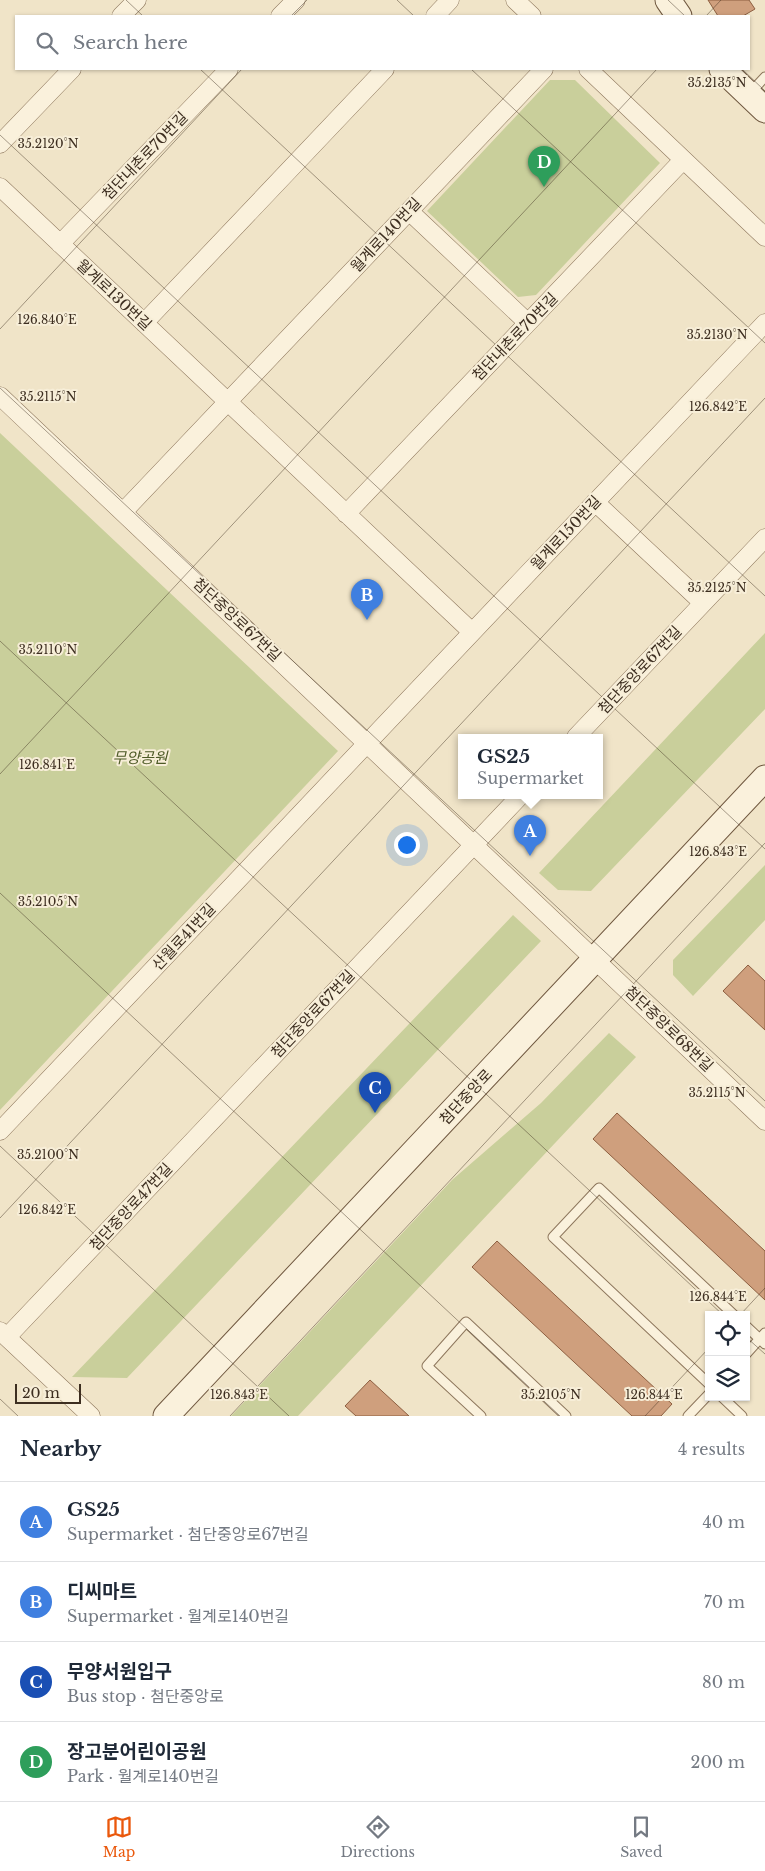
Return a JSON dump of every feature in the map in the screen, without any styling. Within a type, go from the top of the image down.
[{"type":"street","points":[[122,15],[137,0]]},
{"type":"street","points":[[281,15],[296,0]]},
{"type":"street","points":[[436,15],[450,0]]},
{"type":"street","points":[[515,0],[531,15]]},
{"type":"street","points":[[668,0],[678,15]]},
{"type":"street","points":[[0,144],[71,70]]},
{"type":"street","name":"첨단내촌로70번길","points":[[60,244],[228,70]]},
{"type":"street","points":[[144,324],[384,70]]},
{"type":"street","name":"월계로140번길","points":[[123,512],[543,70]]},
{"type":"street","points":[[589,70],[765,237]]},
{"type":"street","points":[[724,70],[760,94]]},
{"type":"street","name":"첨단내촌로70번길","points":[[346,514],[683,160]]},
{"type":"street","name":"월계로130번길","points":[[0,187],[228,402]]},
{"type":"street","points":[[409,211],[528,323]]},
{"type":"street","name":"월계로150번길","points":[[368,743],[765,323]]},
{"type":"street","name":"첨단중앙로67번길","points":[[0,396],[596,959]]},
{"type":"street","points":[[228,402],[472,632]]},
{"type":"street","points":[[595,502],[703,603],[765,538]]},
{"type":"street","name":"첨단중앙로67번길","points":[[579,734],[703,603]]},
{"type":"street","name":"산월로41번길","points":[[0,1131],[368,743]]},
{"type":"street","name":"첨단중앙로","points":[[166,1416],[765,778]]},
{"type":"street","name":"첨단중앙로67번길","points":[[254,1076],[517,799]]},
{"type":"street","name":"첨단중앙로68번길","points":[[596,959],[765,1121]]},
{"type":"street","name":"첨단중앙로47번길","points":[[91,1416],[4,1334],[254,1076]]},
{"type":"lane","points":[[705,1380],[553,1237],[599,1188],[730,1311]]},
{"type":"lane","points":[[481,1416],[427,1366],[466,1322],[566,1416]]},
{"type":"lane","points":[[750,1329],[763,1339],[750,1350]]},
{"type":"lane","points":[[688,1416],[705,1398]]},
{"type":"lane","points":[[726,1401],[742,1416]]},
{"type":"green space","points":[[550,80],[575,80],[660,163],[536,295],[518,297],[427,211]]},
{"type":"green space","name":"무양공원","points":[[0,433],[338,751],[0,1110]]},
{"type":"green space","points":[[765,633],[765,709],[591,891],[558,890],[539,873]]},
{"type":"green space","points":[[765,865],[765,920],[693,996],[673,975],[673,960]]},
{"type":"green space","points":[[513,915],[541,941],[127,1378],[72,1377]]},
{"type":"green space","points":[[609,1033],[636,1057],[298,1416],[231,1416],[452,1180],[541,1103]]},
{"type":"building","points":[[708,0],[749,0],[755,9],[745,15],[717,15]]},
{"type":"building","points":[[748,965],[765,981],[765,1030],[723,991]]},
{"type":"building","points":[[617,1113],[765,1251],[765,1300],[593,1139]]},
{"type":"building","points":[[497,1241],[672,1404],[661,1416],[632,1416],[472,1267]]},
{"type":"building","points":[[370,1380],[409,1416],[356,1416],[345,1406]]},
{"type":"place","name":"장고분어린이공원","points":[[544,187]]},
{"type":"place","name":"디씨마트","points":[[367,620]]},
{"type":"place","name":"GS25","points":[[530,856]]},
{"type":"place","name":"무양서원입구","points":[[375,1113]]}]
